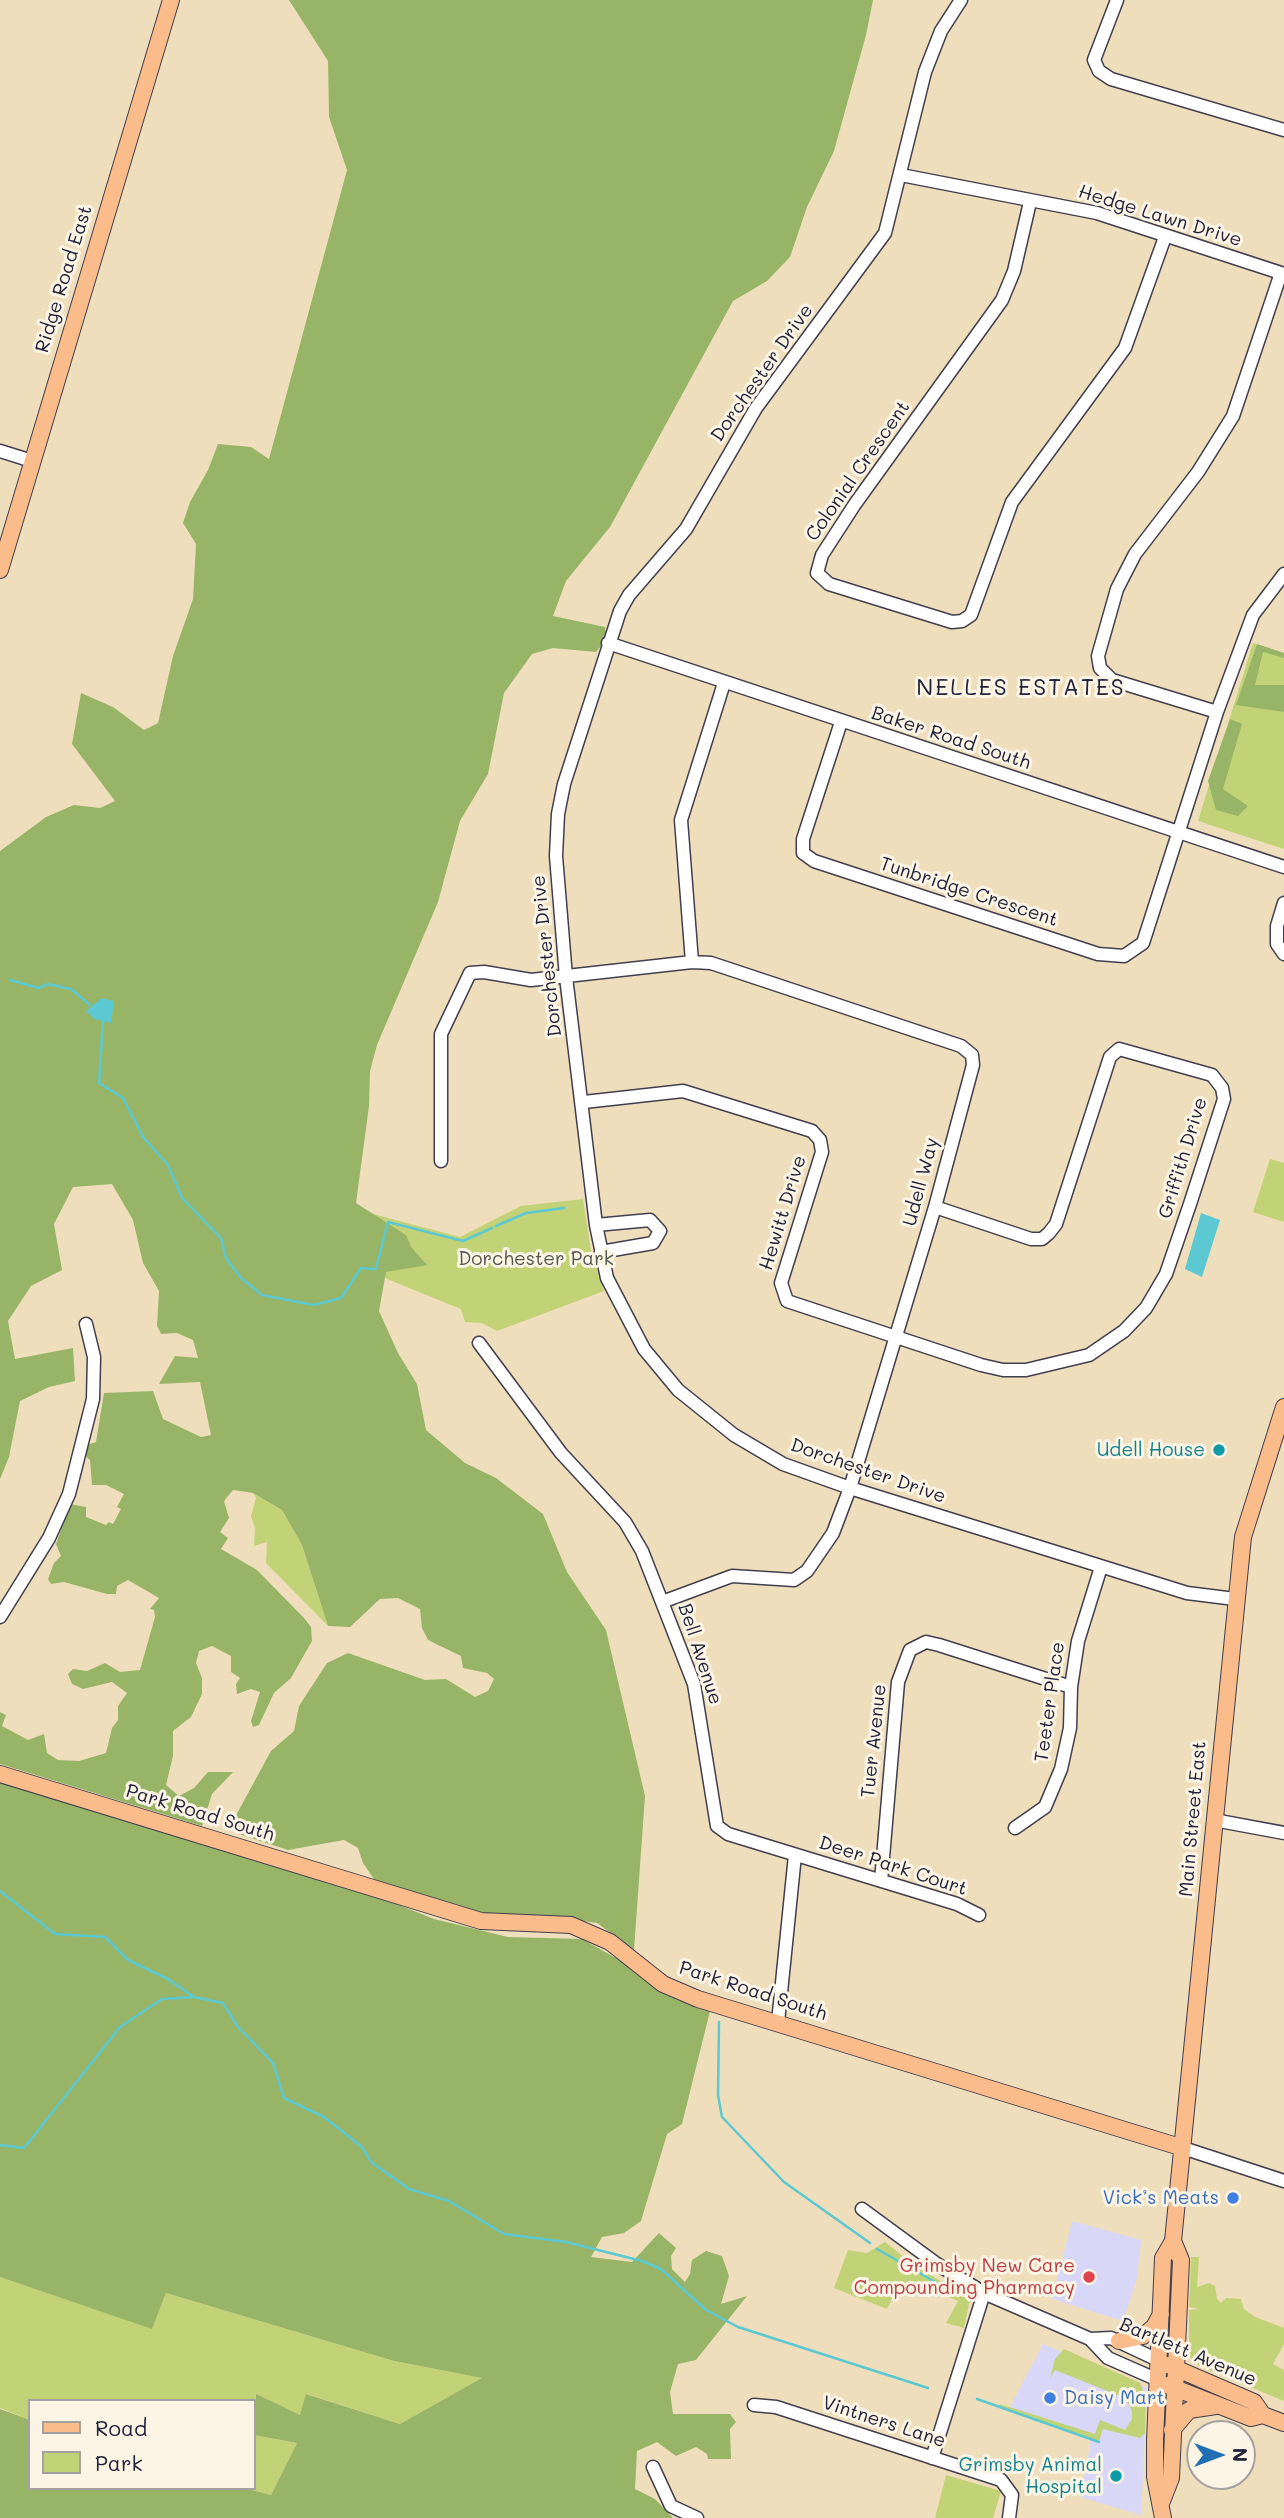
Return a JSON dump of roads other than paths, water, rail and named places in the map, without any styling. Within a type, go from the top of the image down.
[{"type":"main road","name":"Ridge Road East","points":[[0,570],[171,0]]},
{"type":"main road","name":"Main Street East","points":[[1163,2518],[1162,2501],[1155,2477],[1164,2258],[1173,2241],[1235,1599],[1243,1537],[1284,1407]]},
{"type":"main road","name":"Park Road South","points":[[0,1774],[481,1922],[571,1925],[610,1942],[663,1984],[698,1999],[1180,2147]]},
{"type":"main road","name":"Main Street East","points":[[1162,2501],[1171,2478],[1177,2370],[1181,2260],[1173,2241]]},
{"type":"main road","points":[[1119,2341],[1143,2336],[1154,2327],[1162,2312]]},
{"type":"main road","name":"Bartlett Avenue","points":[[1160,2361],[1254,2402],[1263,2415],[1284,2423]]},
{"type":"main road","name":"Bartlett Avenue","points":[[1158,2381],[1251,2418],[1263,2415]]},
{"type":"main road","points":[[1172,2430],[1189,2410],[1218,2406]]},
{"type":"street","name":"Dorchester Drive","points":[[961,0],[941,31],[925,72],[885,233],[756,408],[686,529],[629,595],[608,643],[558,814],[556,856],[566,977],[584,1102],[596,1225],[607,1278],[628,1323],[644,1349],[678,1390],[734,1436],[783,1464],[850,1488],[1187,1593],[1235,1599]]},
{"type":"street","points":[[1117,0],[1094,60],[1099,71],[1111,79],[1284,130]]},
{"type":"street","name":"Hedge Lawn Drive","points":[[901,175],[1097,213],[1164,237],[1282,273]]},
{"type":"street","name":"Colonial Crescent","points":[[1030,202],[1014,271],[1002,300],[855,504],[822,555],[817,573],[829,584],[952,622],[962,621],[971,615],[1012,502],[1125,348],[1164,237]]},
{"type":"street","points":[[1217,712],[1112,680],[1100,668],[1098,656],[1117,589],[1135,554],[1198,472],[1233,416],[1282,273]]},
{"type":"street","points":[[0,451],[32,461]]},
{"type":"street","points":[[1179,833],[1217,712],[1253,615],[1284,574]]},
{"type":"street","name":"Baker Road South","points":[[608,643],[1284,867]]},
{"type":"street","points":[[692,962],[681,820],[724,683]]},
{"type":"street","name":"Tunbridge Crescent","points":[[841,722],[803,839],[803,853],[814,862],[1098,954],[1124,956],[1143,943],[1179,833]]},
{"type":"street","points":[[1284,903],[1277,926],[1277,944],[1284,954]]},
{"type":"street","name":"Udell Way","points":[[441,1161],[441,1034],[470,974],[484,972],[522,980],[692,962],[734,970],[847,1006],[961,1046],[972,1055],[973,1065],[935,1207],[850,1488],[833,1533],[799,1577],[789,1581],[732,1576],[662,1602]]},
{"type":"street","name":"Griffith Drive","points":[[896,1339],[981,1365],[1003,1370],[1026,1370],[1089,1355],[1124,1331],[1146,1308],[1166,1274],[1224,1099],[1222,1088],[1212,1075],[1119,1049],[1110,1057],[1056,1224],[1049,1234],[1042,1239],[1031,1239],[935,1207]]},
{"type":"street","name":"Hewitt Drive","points":[[584,1102],[683,1091],[812,1131],[820,1140],[822,1152],[780,1283],[783,1296],[792,1306],[896,1339]]},
{"type":"street","points":[[596,1225],[650,1220],[659,1228],[659,1237],[653,1243],[601,1252]]},
{"type":"street","points":[[0,1616],[49,1538],[69,1494],[93,1399],[94,1357],[86,1324]]},
{"type":"street","name":"Bell Avenue","points":[[479,1343],[561,1453],[625,1522],[642,1551],[698,1701],[717,1826],[729,1834],[795,1855]]},
{"type":"street","name":"Teeter Place","points":[[1015,1828],[1045,1807],[1062,1769],[1070,1728],[1071,1687],[1078,1641],[1101,1567]]},
{"type":"street","name":"Tuer Avenue","points":[[881,1881],[898,1682],[910,1650],[926,1642],[1071,1687]]},
{"type":"street","points":[[1214,1820],[1284,1833]]},
{"type":"street","points":[[778,2022],[795,1855]]},
{"type":"street","name":"Deer Park Court","points":[[795,1855],[957,1904],[979,1915]]},
{"type":"street","points":[[1180,2147],[1284,2181]]},
{"type":"street","name":"Bartlett Avenue","points":[[862,2209],[937,2264],[984,2293],[1090,2339],[1108,2358],[1158,2381]]},
{"type":"street","points":[[932,2458],[984,2293]]},
{"type":"street","name":"Bartlett Avenue","points":[[1090,2339],[1111,2338],[1160,2361]]},
{"type":"street","name":"Vintners Lane","points":[[754,2405],[776,2407],[1001,2480],[1012,2495],[1009,2518]]},
{"type":"street","points":[[653,2467],[671,2506],[697,2518]]},
{"type":"water","points":[[102,998],[114,1001],[111,1023],[94,1019],[86,1011]]},
{"type":"water","points":[[1201,1213],[1220,1220],[1202,1277],[1185,1269]]},
{"type":"waterway","points":[[10,980],[39,988],[48,984],[71,989],[90,1005]]},
{"type":"waterway","points":[[103,1021],[99,1083],[123,1098],[143,1137],[168,1165],[182,1198],[221,1238],[226,1258],[241,1278],[262,1295],[314,1305],[341,1298],[361,1268],[376,1269],[388,1222],[463,1241],[492,1228]]},
{"type":"waterway","points":[[496,1226],[526,1213],[564,1208]]},
{"type":"waterway","points":[[0,1891],[55,1934],[105,1937],[128,1960],[168,1979],[194,1997],[223,2003],[238,2027],[273,2063],[284,2098],[324,2117],[362,2147],[371,2162],[409,2189],[449,2201],[504,2234],[566,2242],[642,2261],[661,2269],[706,2310],[738,2327],[928,2388]]},
{"type":"waterway","points":[[0,2145],[24,2148],[120,2027],[162,1999],[192,1997]]},
{"type":"waterway","points":[[719,2022],[718,2095],[722,2117],[784,2182],[870,2243]]},
{"type":"waterway","points":[[877,2249],[937,2283]]},
{"type":"waterway","points":[[977,2399],[1099,2442]]},
{"type":"place","name":"Udell House","points":[[1219,1450]]},
{"type":"place","name":"Vick’s Meats","points":[[1233,2198]]},
{"type":"place","name":"Grimsby New Care Compounding Pharmacy","points":[[1089,2277]]},
{"type":"place","name":"Daisy Mart","points":[[1050,2398]]},
{"type":"place","name":"Grimsby Animal Hospital","points":[[1116,2476]]},
{"type":"district","name":"NELLES ESTATES","points":[[1021,688]]},
{"type":"park label","name":"Dorchester Park","points":[[536,1259]]}]
